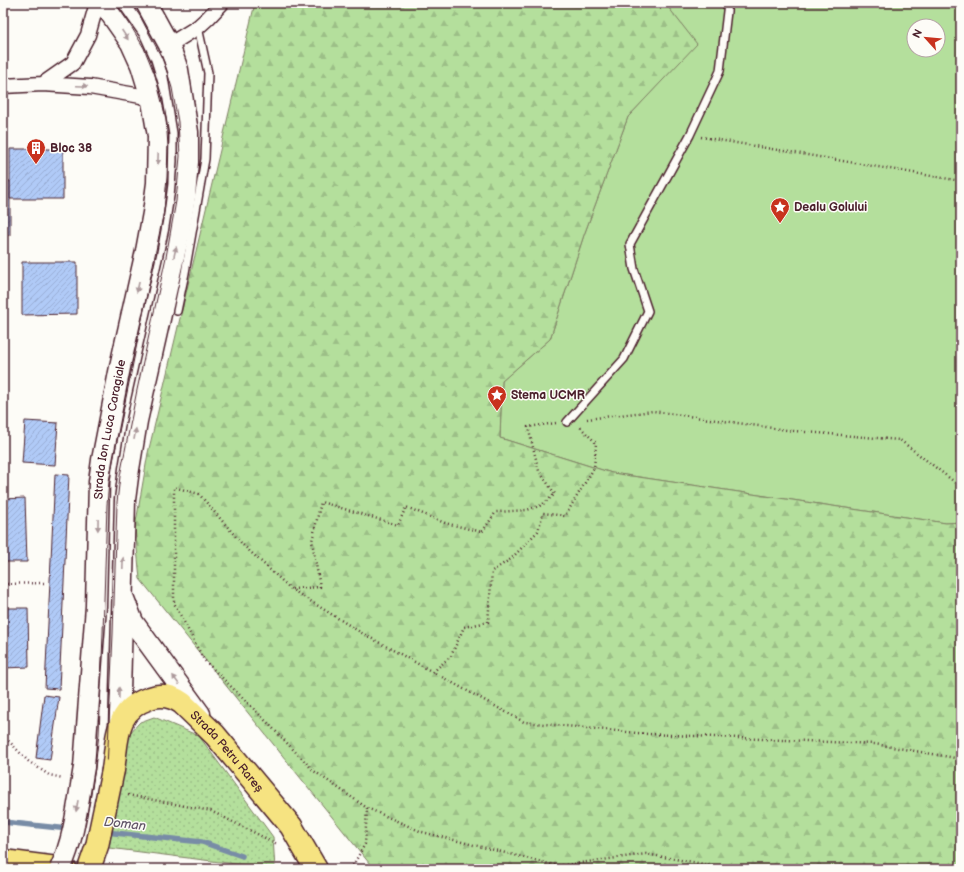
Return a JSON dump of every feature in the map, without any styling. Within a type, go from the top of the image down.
[{"type":"main road","name":"Strada Ion Luca Caragiale","points":[[60,869],[74,823],[84,767],[96,606],[99,482],[102,460],[146,251],[157,183],[158,136],[152,101],[141,64],[130,43],[103,3]]},
{"type":"main road","name":"Strada Ion Luca Caragiale","points":[[89,869],[97,846],[113,770],[118,732],[122,595],[126,500],[129,469],[137,421],[174,257],[186,196],[188,132],[178,70],[169,45],[146,3]]},
{"type":"main road","points":[[122,595],[133,622],[215,735]]},
{"type":"main road","name":"Strada Petru Rareș","points":[[118,732],[125,714],[133,706],[154,697],[166,696],[177,699],[215,735],[291,826],[316,869]]},
{"type":"main road","points":[[3,861],[65,869]]},
{"type":"street","points":[[43,84],[73,63],[88,34],[97,3]]},
{"type":"street","points":[[169,45],[198,27],[222,3]]},
{"type":"street","points":[[3,86],[43,84],[90,87],[141,96],[152,101]]},
{"type":"lane","points":[[570,422],[624,359],[648,311],[634,269],[630,244],[690,135],[720,71],[728,3]]},
{"type":"lane","points":[[177,311],[205,159],[208,73],[198,27]]},
{"type":"path","points":[[3,176],[6,176],[6,129]]},
{"type":"path","points":[[690,135],[961,181]]},
{"type":"path","points":[[291,589],[320,586],[312,541],[321,502],[398,525],[406,507],[445,523],[482,532],[496,512],[527,510],[542,505],[554,494],[539,471],[528,427],[653,411],[794,431],[900,440],[961,487]]},
{"type":"path","points":[[433,672],[451,656],[464,627],[488,622],[492,571],[511,559],[538,531],[543,513],[565,516],[594,468],[596,443],[570,422]]},
{"type":"path","points":[[733,869],[646,854],[558,866],[422,832],[367,808],[314,771],[204,660],[174,603],[174,487],[199,494],[243,545],[291,589],[360,632],[524,722],[648,734],[875,744],[961,759]]},
{"type":"path","points":[[3,584],[44,583]]},
{"type":"path","points":[[3,735],[28,760],[49,775],[64,779]]},
{"type":"path","points":[[125,795],[211,811],[280,845]]},
{"type":"path","points":[[351,869],[365,844],[367,808]]},
{"type":"green space","points":[[255,3],[665,3],[697,44],[628,117],[584,235],[550,339],[502,381],[500,438],[612,473],[946,523],[961,522],[961,869],[374,869],[140,579],[135,528],[148,453]]},
{"type":"green space","points":[[665,3],[961,3],[961,522],[946,523],[612,473],[500,438],[502,381],[550,339],[584,235],[628,117],[696,44]]},
{"type":"green space","points":[[154,717],[199,736],[273,837],[275,869],[109,848],[126,737],[140,722]]},
{"type":"building","name":"Bloc 38","points":[[10,149],[63,149],[63,199],[10,199]]},
{"type":"building","points":[[3,181],[10,181],[10,235],[3,235]]},
{"type":"building","points":[[22,262],[77,262],[77,314],[22,315]]},
{"type":"building","points":[[25,421],[58,423],[55,465],[22,463]]},
{"type":"building","points":[[55,474],[69,475],[59,689],[45,688]]},
{"type":"building","points":[[25,498],[27,562],[3,562],[3,499]]},
{"type":"building","points":[[3,608],[28,608],[29,667],[3,668]]},
{"type":"building","points":[[44,695],[59,697],[50,760],[36,758]]},
{"type":"waterway","name":"Doman","points":[[3,822],[69,829]]},
{"type":"waterway","name":"Doman","points":[[105,832],[202,842],[242,856]]},
{"type":"tram line","points":[[71,869],[79,846],[90,801],[99,734],[109,481],[164,211],[167,177],[168,146],[166,118],[155,75],[144,48],[115,3]]},
{"type":"tram line","points":[[82,869],[97,822],[107,769],[117,502],[120,476],[166,257],[176,201],[180,156],[178,122],[172,88],[164,62],[140,16],[131,3]]},
{"type":"place","name":"Bloc 38","points":[[36,165]]},
{"type":"place","name":"Dealu Golului","points":[[780,224]]},
{"type":"place","name":"Stema UCMR","points":[[497,412]]}]
